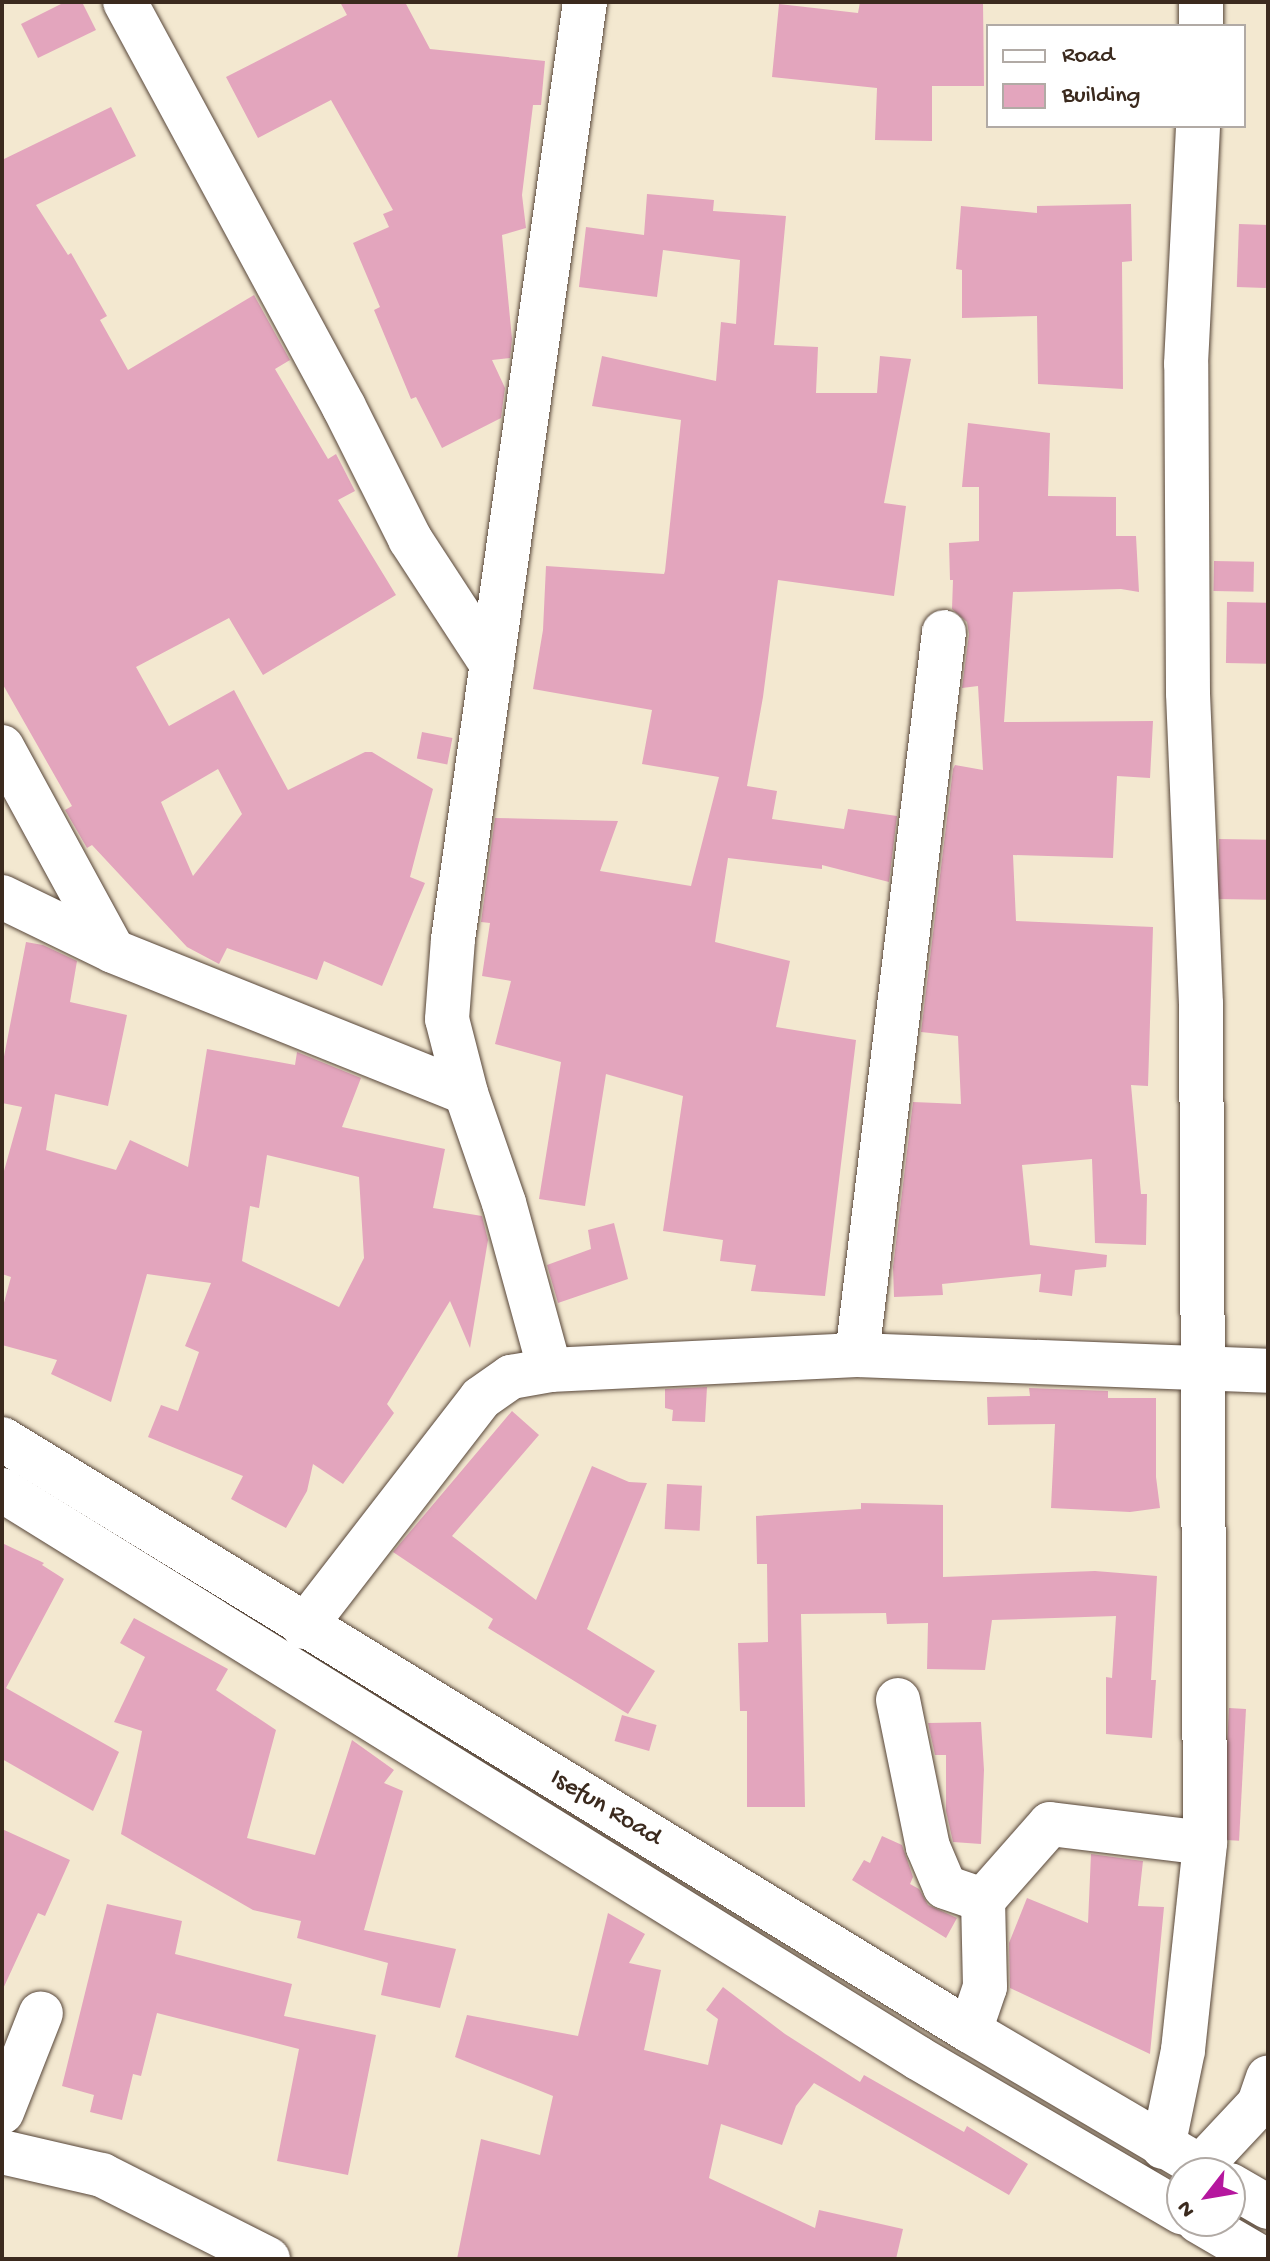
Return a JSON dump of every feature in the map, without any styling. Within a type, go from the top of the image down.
[{"type":"street","points":[[125,2],[344,407],[410,539],[492,665]]},
{"type":"street","points":[[550,1370],[504,1203],[466,1093],[447,1019],[453,939],[585,2]]},
{"type":"street","points":[[1201,2],[1201,24]]},
{"type":"street","points":[[1198,128],[1186,380],[1188,693],[1201,1004],[1205,1843],[1183,2050],[1199,2157]]},
{"type":"street","points":[[857,1355],[944,632]]},
{"type":"street","points":[[2,747],[113,951]]},
{"type":"street","points":[[2,897],[113,951],[466,1093]]},
{"type":"street","points":[[304,1627],[481,1398],[511,1377],[550,1370],[857,1355],[1268,1371]]},
{"type":"street","name":"Isefun Road","points":[[2,1439],[304,1627],[1182,2157]]},
{"type":"street","name":"Isefun Road","points":[[2,1490],[918,2058],[1166,2203]]},
{"type":"street","points":[[898,1700],[928,1847],[945,1887],[983,1900]]},
{"type":"street","points":[[970,2031],[985,1987],[983,1900],[1050,1824],[1205,1843]]},
{"type":"street","points":[[2,2112],[41,2013]]},
{"type":"street","points":[[1211,2157],[1265,2097]]},
{"type":"street","points":[[2,2152],[102,2175],[268,2259]]},
{"type":"street","name":"Isefun Road","points":[[1246,2194],[1268,2207]]},
{"type":"street","points":[[1225,2237],[1263,2259]]},
{"type":"building","points":[[65,2],[82,2],[96,30],[38,58],[21,24]]},
{"type":"building","points":[[340,2],[405,2],[430,49],[545,61],[541,105],[533,105],[522,195],[526,228],[502,235],[512,339],[510,358],[492,360],[505,388],[501,418],[442,448],[416,397],[411,399],[374,310],[380,307],[353,243],[389,227],[383,214],[393,210],[331,100],[258,138],[226,77],[347,15]]},
{"type":"building","points":[[860,2],[983,2],[984,86],[932,86],[932,141],[875,140],[877,88],[772,77],[779,4],[858,13]]},
{"type":"building","points":[[111,107],[136,156],[36,205],[68,255],[71,253],[107,316],[100,320],[128,370],[254,295],[290,360],[275,369],[328,459],[336,454],[355,491],[338,500],[396,595],[263,675],[229,618],[136,667],[169,726],[234,690],[288,790],[365,752],[372,752],[433,789],[410,877],[425,883],[382,986],[324,961],[317,980],[227,948],[219,964],[187,947],[92,845],[87,848],[65,810],[72,806],[2,683],[2,160]],"holes":[[[218,769],[242,814],[193,876],[161,802]]]},
{"type":"building","points":[[647,194],[714,200],[713,211],[786,216],[774,345],[818,347],[816,393],[877,393],[880,356],[911,359],[884,503],[906,506],[894,596],[778,580],[763,697],[747,786],[777,791],[772,819],[844,829],[848,809],[897,816],[889,882],[822,865],[822,869],[728,858],[715,942],[790,961],[776,1027],[856,1040],[825,1296],[751,1291],[756,1265],[720,1261],[723,1240],[663,1231],[683,1096],[606,1074],[585,1206],[539,1199],[561,1062],[495,1044],[511,981],[482,976],[490,923],[481,922],[495,818],[618,821],[600,871],[691,886],[719,777],[642,764],[652,710],[533,689],[543,630],[546,566],[664,574],[665,571],[681,420],[592,406],[602,356],[716,381],[721,322],[736,324],[740,260],[663,250],[657,297],[579,287],[586,227],[644,235]]},
{"type":"building","points":[[1131,204],[1132,261],[1122,262],[1123,389],[1038,384],[1037,316],[962,318],[962,270],[956,269],[961,206],[1037,213],[1037,206]]},
{"type":"building","points":[[1239,224],[1268,225],[1266,288],[1237,287]]},
{"type":"building","points":[[968,423],[1050,433],[1048,496],[1116,497],[1116,536],[1136,536],[1139,592],[1121,589],[1013,592],[1004,722],[1153,721],[1150,778],[1117,776],[1113,858],[1013,855],[1016,921],[1153,927],[1148,1086],[1131,1085],[1141,1194],[1147,1194],[1146,1245],[1095,1243],[1092,1159],[1022,1165],[1030,1245],[1107,1255],[1106,1267],[1075,1270],[1072,1296],[1039,1292],[1041,1274],[942,1284],[943,1295],[894,1297],[893,1267],[913,1102],[961,1104],[958,1036],[921,1032],[953,769],[955,765],[983,770],[978,686],[962,688],[969,634],[967,622],[952,609],[953,580],[950,580],[949,543],[979,541],[979,487],[962,487]]},
{"type":"building","points":[[1214,561],[1254,562],[1253,592],[1213,591]]},
{"type":"building","points":[[1227,602],[1268,603],[1267,664],[1226,663]]},
{"type":"building","points":[[422,732],[452,738],[447,764],[417,759]]},
{"type":"building","points":[[1219,839],[1268,840],[1267,900],[1218,899]]},
{"type":"building","points":[[26,942],[43,945],[77,961],[70,1002],[127,1015],[108,1106],[55,1094],[46,1150],[116,1170],[130,1140],[188,1167],[207,1049],[295,1065],[297,1052],[361,1078],[342,1127],[445,1149],[433,1208],[482,1216],[488,1240],[470,1348],[450,1301],[387,1404],[394,1413],[343,1484],[313,1464],[307,1491],[286,1528],[231,1499],[243,1476],[148,1437],[161,1405],[178,1411],[199,1352],[185,1346],[211,1283],[147,1274],[111,1402],[51,1374],[57,1360],[2,1345],[2,1310],[11,1277],[2,1274],[2,1178],[22,1107],[2,1103],[2,1067]],"holes":[[[267,1155],[359,1177],[364,1258],[339,1307],[242,1261],[250,1206],[259,1208]]]},
{"type":"building","points":[[614,1223],[628,1279],[558,1303],[547,1265],[591,1249],[588,1230]]},
{"type":"building","points":[[707,1387],[705,1422],[672,1421],[673,1410],[665,1408],[665,1389]]},
{"type":"building","points":[[1029,1388],[1108,1391],[1108,1398],[1156,1398],[1156,1477],[1160,1508],[1130,1512],[1051,1508],[1055,1424],[988,1425],[987,1397],[1030,1396]]},
{"type":"building","points":[[512,1411],[539,1435],[452,1536],[536,1600],[592,1466],[629,1482],[647,1483],[587,1629],[655,1671],[628,1714],[488,1628],[493,1619],[393,1552]]},
{"type":"building","points":[[667,1484],[702,1486],[700,1531],[665,1529]]},
{"type":"building","points":[[861,1503],[943,1505],[943,1577],[1095,1571],[1157,1576],[1151,1680],[1156,1680],[1152,1738],[1106,1734],[1106,1677],[1112,1678],[1116,1616],[992,1620],[985,1670],[927,1669],[928,1623],[887,1624],[886,1613],[801,1614],[805,1807],[747,1807],[747,1711],[740,1711],[738,1643],[768,1642],[767,1564],[757,1564],[756,1516],[861,1509]]},
{"type":"building","points":[[2,1543],[44,1563],[42,1565],[64,1579],[6,1688],[119,1752],[93,1811],[2,1759]]},
{"type":"building","points":[[134,1618],[228,1669],[216,1690],[276,1730],[247,1838],[315,1855],[352,1740],[394,1770],[384,1783],[403,1791],[364,1930],[456,1949],[440,2008],[381,1995],[388,1963],[297,1938],[301,1921],[253,1910],[121,1834],[142,1731],[114,1722],[145,1657],[120,1643]]},
{"type":"building","points":[[1229,1708],[1246,1709],[1239,1841],[1222,1840]]},
{"type":"building","points":[[622,1715],[657,1725],[649,1751],[615,1741]]},
{"type":"building","points":[[981,1722],[984,1770],[981,1844],[953,1842],[946,1811],[946,1755],[935,1755],[928,1723]]},
{"type":"building","points":[[2,1829],[70,1860],[45,1916],[38,1913],[2,1991]]},
{"type":"building","points":[[882,1836],[902,1845],[913,1877],[910,1884],[919,1889],[928,1905],[957,1918],[946,1938],[852,1880],[864,1860],[870,1863]]},
{"type":"building","points":[[1091,1854],[1143,1861],[1138,1906],[1164,1907],[1150,2054],[1010,1988],[1009,1943],[1027,1898],[1088,1923]]},
{"type":"building","points":[[107,1904],[182,1921],[175,1954],[292,1984],[284,2016],[376,2035],[348,2175],[277,2161],[299,2049],[157,2013],[141,2076],[133,2074],[122,2120],[90,2112],[94,2095],[62,2086]]},
{"type":"building","points":[[608,1913],[645,1934],[629,1963],[661,1970],[644,2050],[708,2065],[718,2019],[706,2010],[723,1987],[785,2034],[860,2082],[864,2075],[964,2132],[967,2126],[1028,2164],[1009,2195],[814,2083],[796,2106],[782,2145],[721,2124],[709,2178],[815,2228],[819,2210],[903,2229],[896,2259],[457,2259],[481,2139],[540,2155],[553,2096],[455,2057],[467,2015],[578,2036]]}]
